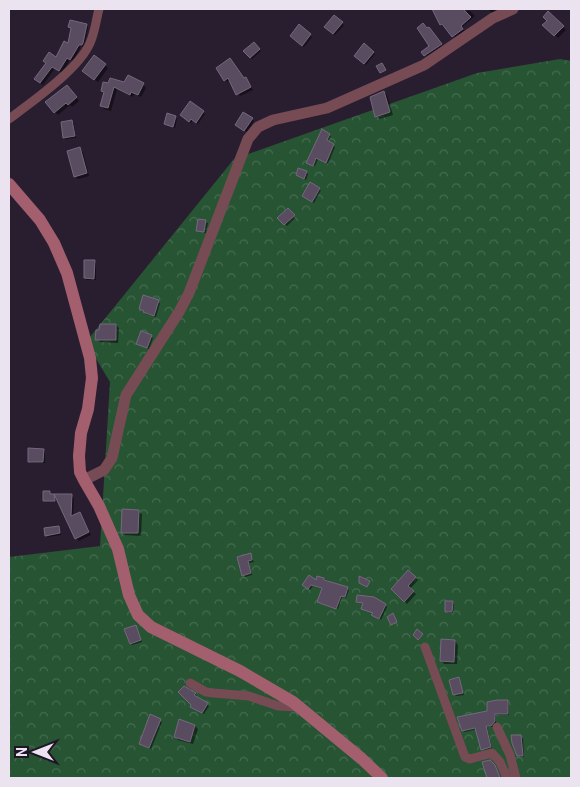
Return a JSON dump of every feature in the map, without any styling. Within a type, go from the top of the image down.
[{"type":"main road","points":[[9,184],[40,220],[54,243],[67,273],[90,358],[92,388],[81,434],[80,472],[99,506],[118,549],[128,595],[138,615],[151,627],[240,671],[299,707],[382,778]]},
{"type":"street","points":[[9,119],[56,82],[84,55],[90,43],[99,9]]},
{"type":"street","points":[[84,480],[104,470],[112,458],[126,395],[189,293],[248,139],[258,127],[273,120],[327,108],[424,65],[493,18],[513,9]]},
{"type":"street","points":[[425,647],[465,757],[470,759],[492,753],[500,762],[507,778]]},
{"type":"street","points":[[190,683],[206,692],[214,694],[249,696],[278,706],[299,707]]},
{"type":"street","points":[[497,727],[510,755],[516,778]]},
{"type":"green space","points":[[560,59],[571,61],[571,778],[9,778],[9,557],[100,546],[110,382],[86,342],[234,159],[477,73]]},
{"type":"building","points":[[432,9],[463,9],[471,17],[461,26],[463,29],[452,37],[442,24],[440,25]]},
{"type":"building","points":[[548,11],[564,26],[554,36],[542,25],[547,21],[543,17]]},
{"type":"building","points":[[334,15],[343,22],[333,34],[324,27]]},
{"type":"building","points":[[70,20],[87,24],[83,43],[79,45],[70,60],[67,58],[59,71],[52,67],[40,83],[34,79],[46,63],[43,61],[49,52],[56,57],[64,41],[68,43],[71,28],[68,27]]},
{"type":"building","points":[[423,23],[427,28],[429,27],[442,44],[424,56],[421,52],[429,46],[417,28]]},
{"type":"building","points":[[299,24],[311,34],[302,46],[290,36]]},
{"type":"building","points":[[254,42],[260,49],[250,58],[243,51]]},
{"type":"building","points":[[364,43],[374,52],[364,64],[354,56]]},
{"type":"building","points":[[94,55],[106,64],[94,80],[82,71]]},
{"type":"building","points":[[230,58],[244,78],[246,77],[251,87],[236,95],[228,78],[224,81],[216,68]]},
{"type":"building","points":[[382,63],[386,70],[380,73],[376,66]]},
{"type":"building","points":[[128,75],[144,83],[138,95],[131,92],[130,95],[114,87],[108,108],[100,106],[104,92],[101,91],[103,82],[108,83],[110,78],[124,82]]},
{"type":"building","points":[[67,85],[77,97],[54,113],[45,102]]},
{"type":"building","points":[[384,91],[390,112],[375,117],[370,97]]},
{"type":"building","points":[[190,101],[204,111],[196,123],[191,119],[189,122],[180,115]]},
{"type":"building","points":[[243,112],[253,118],[244,131],[235,125]]},
{"type":"building","points":[[167,113],[176,116],[173,127],[164,124]]},
{"type":"building","points":[[72,120],[75,136],[63,138],[61,122]]},
{"type":"building","points":[[322,129],[330,134],[327,140],[334,144],[326,163],[316,158],[313,166],[306,163]]},
{"type":"building","points":[[80,147],[87,173],[74,177],[67,151]]},
{"type":"building","points":[[298,168],[307,171],[304,179],[296,175]]},
{"type":"building","points":[[310,182],[320,188],[312,202],[302,196]]},
{"type":"building","points":[[288,208],[295,215],[284,225],[277,218]]},
{"type":"building","points":[[198,219],[206,220],[204,232],[196,231]]},
{"type":"building","points":[[84,260],[95,260],[94,279],[84,278]]},
{"type":"building","points":[[143,295],[159,300],[154,316],[139,309]]},
{"type":"building","points":[[100,324],[116,324],[116,340],[95,340],[96,330],[99,330]]},
{"type":"building","points":[[141,331],[152,335],[147,348],[136,344]]},
{"type":"building","points":[[28,448],[44,449],[43,462],[28,462]]},
{"type":"building","points":[[43,491],[50,491],[50,494],[54,494],[55,501],[43,501]]},
{"type":"building","points":[[54,494],[72,494],[71,516],[80,512],[89,532],[75,539]]},
{"type":"building","points":[[122,509],[139,510],[138,533],[121,533]]},
{"type":"building","points":[[59,526],[60,533],[45,536],[44,528]]},
{"type":"building","points":[[251,553],[252,560],[248,561],[251,573],[242,576],[237,557]]},
{"type":"building","points":[[408,570],[416,577],[408,586],[414,591],[404,602],[391,589]]},
{"type":"building","points":[[309,575],[316,580],[317,576],[348,587],[345,597],[341,596],[336,609],[317,602],[322,588],[311,585],[308,589],[302,585]]},
{"type":"building","points":[[359,576],[370,581],[367,587],[359,583]]},
{"type":"building","points":[[357,595],[374,597],[386,604],[379,619],[371,615],[373,613],[361,609],[363,603],[356,602]]},
{"type":"building","points":[[445,601],[453,601],[452,612],[445,612]]},
{"type":"building","points":[[393,613],[397,622],[391,625],[387,617]]},
{"type":"building","points":[[136,625],[141,640],[130,644],[124,629]]},
{"type":"building","points":[[417,629],[423,634],[418,640],[413,635]]},
{"type":"building","points":[[441,639],[455,640],[454,662],[440,661]]},
{"type":"building","points":[[459,677],[463,693],[453,695],[449,680]]},
{"type":"building","points":[[184,686],[196,693],[194,695],[208,703],[202,713],[190,707],[191,705],[178,692]]},
{"type":"building","points":[[508,700],[508,714],[495,714],[495,721],[491,726],[486,726],[491,747],[481,750],[475,728],[462,731],[457,717],[487,711],[487,702]]},
{"type":"building","points":[[150,714],[161,719],[149,748],[139,744]]},
{"type":"building","points":[[179,719],[195,725],[190,742],[174,737]]},
{"type":"building","points":[[511,735],[521,735],[523,756],[517,756]]},
{"type":"building","points":[[490,760],[495,765],[500,778],[487,778],[482,762]]}]
